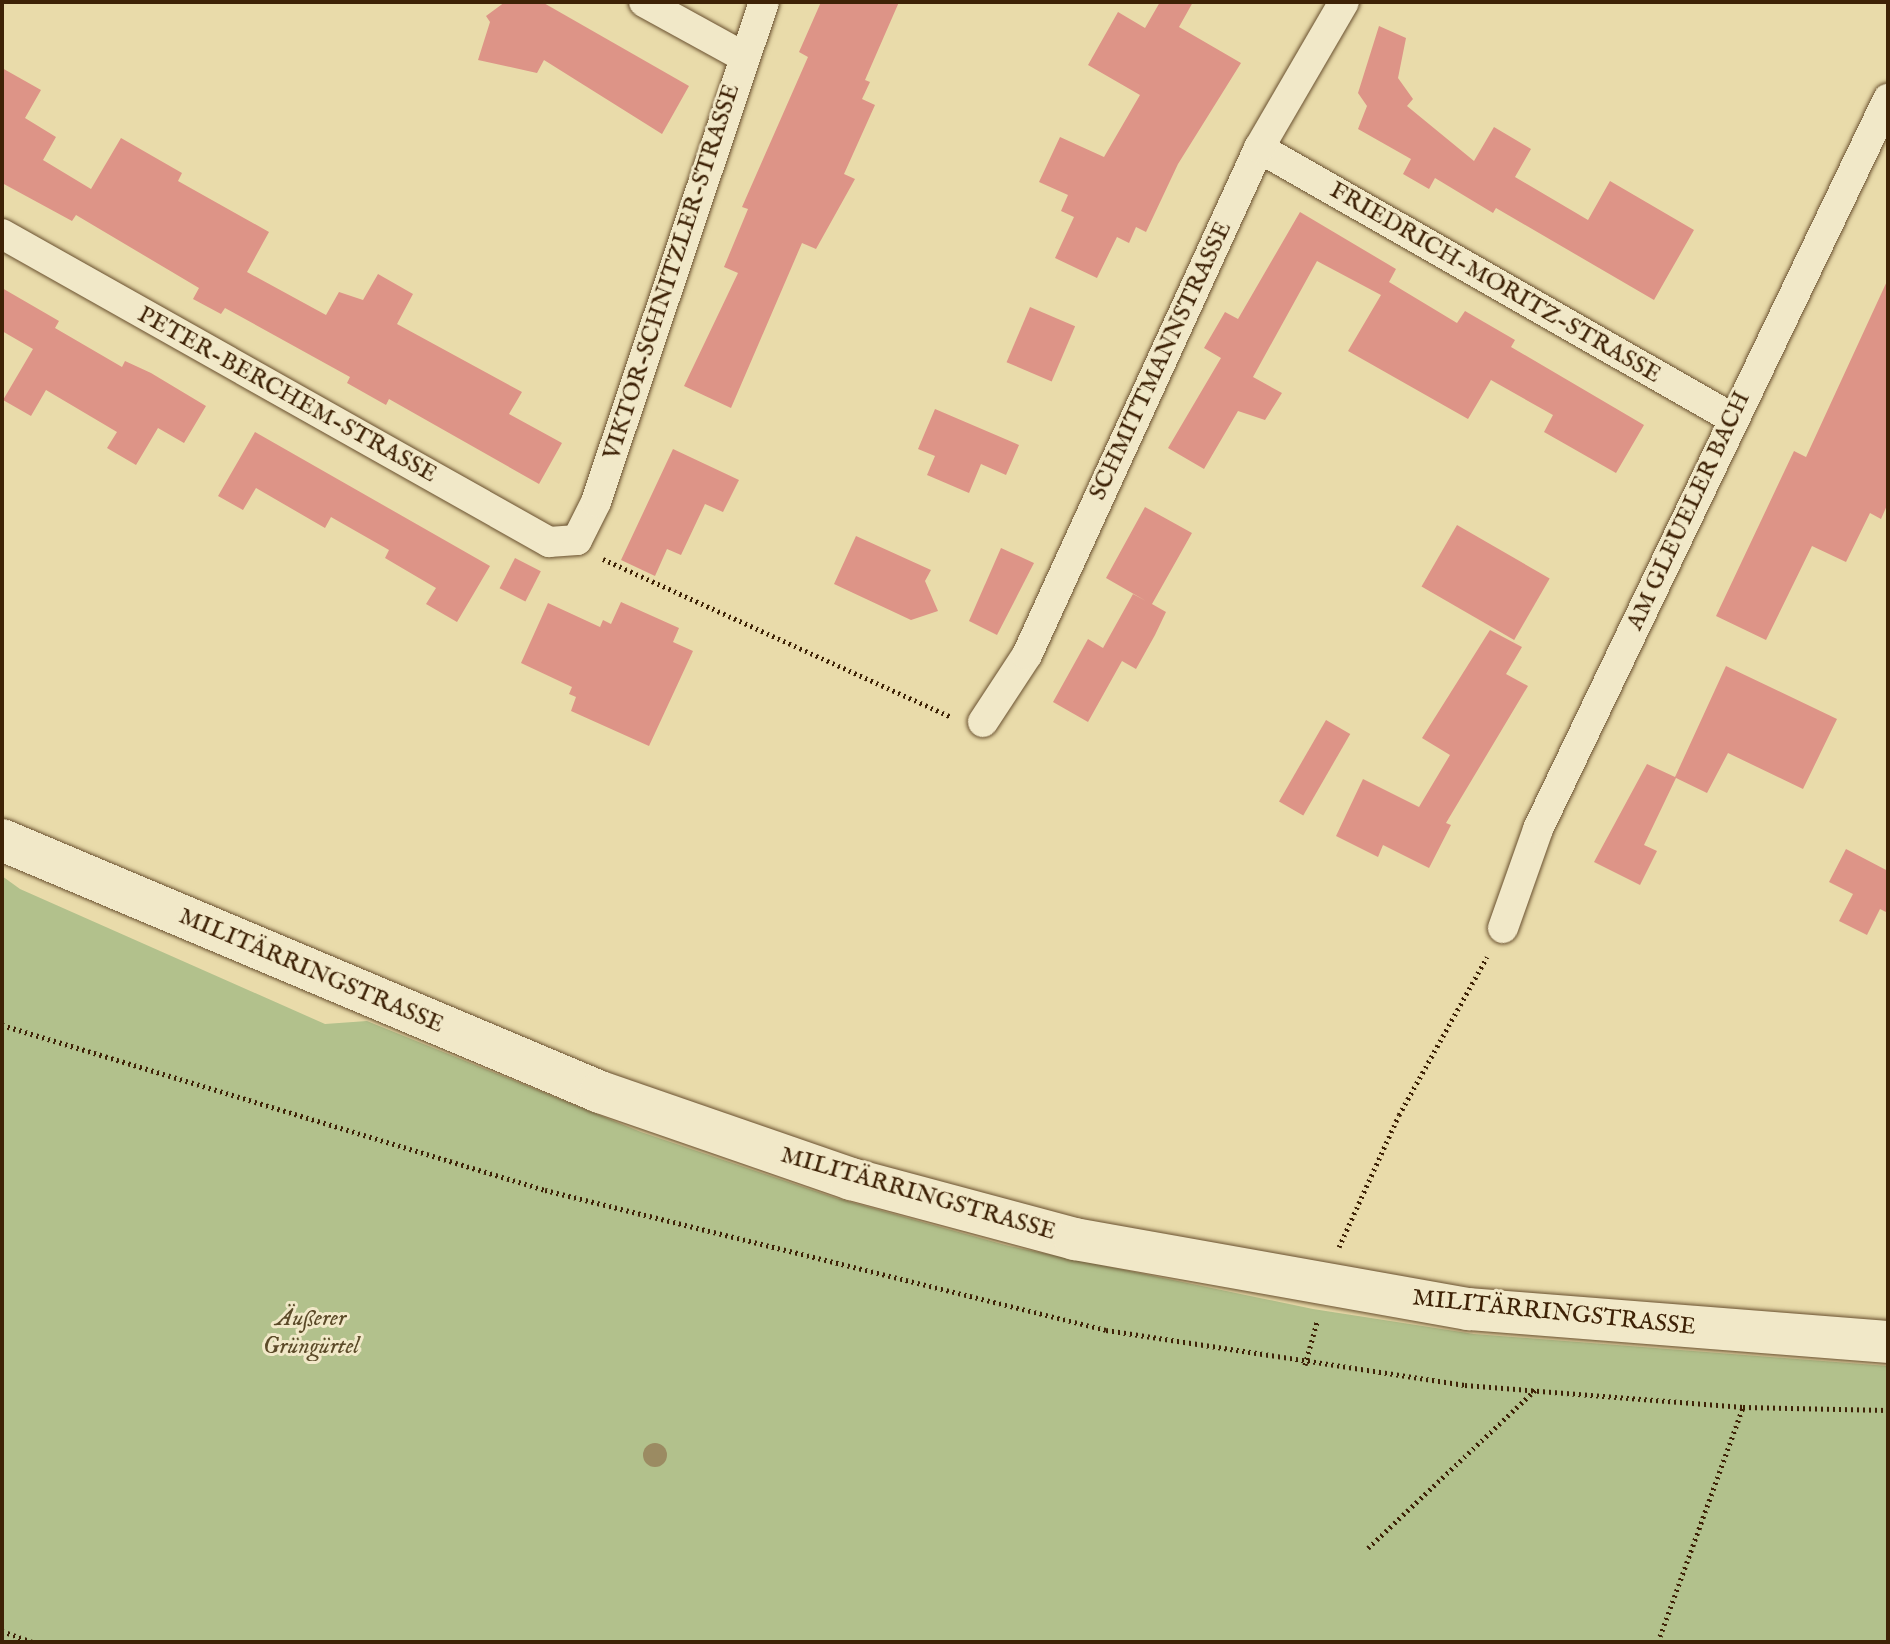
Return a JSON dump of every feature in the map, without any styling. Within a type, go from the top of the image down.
[{"type":"main road","name":"MILITÄRRINGSTRASSE","points":[[2,840],[544,1070],[717,1135],[851,1179],[1075,1239],[1327,1287],[1469,1309],[1888,1342]]},
{"type":"street","points":[[644,2],[744,57]]},
{"type":"street","name":"VIKTOR-SCHNITZLER-STRASSE","points":[[577,540],[596,502],[764,2]]},
{"type":"street","name":"SCHMITTMANNSTRASSE","points":[[983,722],[1027,655],[1259,148],[1344,2]]},
{"type":"street","name":"AM GLEUELER BACH","points":[[1503,928],[1538,829],[1732,418],[1888,99]]},
{"type":"street","name":"FRIEDRICH-MORITZ-STRASSE","points":[[1259,148],[1732,418]]},
{"type":"street","name":"PETER-BERCHEM-STRASSE","points":[[2,234],[549,542],[577,540]]},
{"type":"path","points":[[577,540],[600,558],[936,714],[983,722]]},
{"type":"path","points":[[1305,1365],[1340,1244],[1399,1115],[1503,928]]},
{"type":"path","points":[[2,1025],[545,1190],[865,1274],[1106,1330],[1305,1365],[1465,1385],[1538,1387],[1743,1407],[1888,1410]]},
{"type":"path","points":[[1368,1548],[1538,1387]]},
{"type":"path","points":[[1658,1642],[1743,1407]]},
{"type":"path","points":[[2,1631],[32,1642]]},
{"type":"green space","name":"Äußerer Grüngürtel","points":[[2,876],[20,889],[325,1024],[367,1021],[641,1132],[836,1198],[1009,1246],[1313,1309],[1474,1334],[1888,1366],[1888,1642],[2,1642]]},
{"type":"building","points":[[505,2],[542,2],[689,86],[662,134],[544,60],[537,73],[478,60],[490,22],[486,16]]},
{"type":"building","points":[[821,2],[899,2],[865,80],[870,82],[862,99],[875,105],[844,174],[855,179],[816,249],[802,243],[731,408],[684,386],[738,273],[724,267],[748,209],[742,207],[808,57],[799,52]]},
{"type":"building","points":[[1160,2],[1193,2],[1179,27],[1241,63],[1178,164],[1146,232],[1136,227],[1129,243],[1117,237],[1097,278],[1055,258],[1074,217],[1061,211],[1068,195],[1039,182],[1060,137],[1104,157],[1140,95],[1088,65],[1118,12],[1145,28]]},
{"type":"building","points":[[1379,26],[1406,38],[1398,78],[1413,99],[1407,106],[1474,161],[1494,127],[1531,149],[1515,177],[1588,220],[1610,181],[1694,230],[1654,300],[1496,208],[1493,213],[1435,178],[1429,189],[1403,174],[1411,159],[1358,129],[1367,106],[1358,93]]},
{"type":"building","points":[[2,68],[41,90],[25,118],[56,137],[43,160],[91,189],[121,138],[182,173],[178,181],[269,232],[247,272],[326,315],[339,292],[363,300],[378,274],[413,294],[397,324],[522,392],[509,414],[562,443],[539,484],[389,399],[386,405],[347,383],[350,377],[225,308],[221,314],[193,299],[199,288],[76,215],[72,221],[2,183]]},
{"type":"building","points":[[1300,212],[1396,269],[1389,282],[1457,323],[1465,311],[1515,340],[1511,347],[1644,425],[1616,473],[1544,432],[1553,415],[1491,380],[1468,419],[1348,351],[1381,295],[1317,261],[1253,377],[1282,393],[1265,420],[1238,411],[1204,469],[1168,448],[1221,358],[1204,348],[1225,312],[1238,319]]},
{"type":"building","points":[[1888,279],[1888,503],[1881,519],[1870,513],[1846,562],[1812,546],[1766,640],[1716,616],[1794,451],[1806,457]]},
{"type":"building","points":[[2,288],[59,321],[55,328],[122,367],[125,361],[151,373],[206,406],[184,443],[158,428],[136,465],[107,448],[117,432],[46,390],[31,416],[3,400],[33,349],[2,331]]},
{"type":"building","points":[[1030,307],[1075,326],[1052,381],[1007,362]]},
{"type":"building","points":[[935,409],[1019,445],[1006,475],[981,464],[969,493],[927,475],[935,456],[918,449]]},
{"type":"building","points":[[255,432],[490,566],[457,622],[426,604],[436,588],[385,558],[389,550],[331,517],[325,528],[256,488],[243,510],[218,496]]},
{"type":"building","points":[[673,449],[739,480],[723,512],[705,504],[681,555],[667,549],[655,576],[621,560]]},
{"type":"building","points":[[1145,507],[1192,533],[1152,604],[1166,612],[1155,635],[1136,669],[1122,661],[1088,722],[1053,702],[1088,639],[1103,648],[1133,594],[1146,601],[1106,578]]},
{"type":"building","points":[[1457,525],[1550,578],[1514,640],[1422,586]]},
{"type":"building","points":[[856,536],[931,570],[925,581],[938,611],[911,620],[834,584]]},
{"type":"building","points":[[1001,548],[1034,563],[997,635],[969,621]]},
{"type":"building","points":[[515,558],[541,571],[525,601],[500,588]]},
{"type":"building","points":[[621,602],[679,628],[673,642],[693,651],[649,746],[571,711],[576,697],[569,694],[572,687],[521,663],[548,603],[600,627],[603,620],[611,624]]},
{"type":"building","points":[[1490,630],[1522,647],[1506,674],[1528,686],[1446,823],[1451,825],[1429,868],[1383,845],[1378,857],[1336,836],[1363,779],[1419,807],[1450,755],[1422,738]]},
{"type":"building","points":[[1726,666],[1837,719],[1803,789],[1728,753],[1707,793],[1676,778],[1644,845],[1657,851],[1640,885],[1594,862],[1647,764],[1675,777]]},
{"type":"building","points":[[1326,720],[1350,734],[1303,815],[1279,801]]},
{"type":"building","points":[[1846,849],[1888,871],[1888,913],[1880,909],[1867,935],[1839,921],[1853,894],[1829,882]]}]
